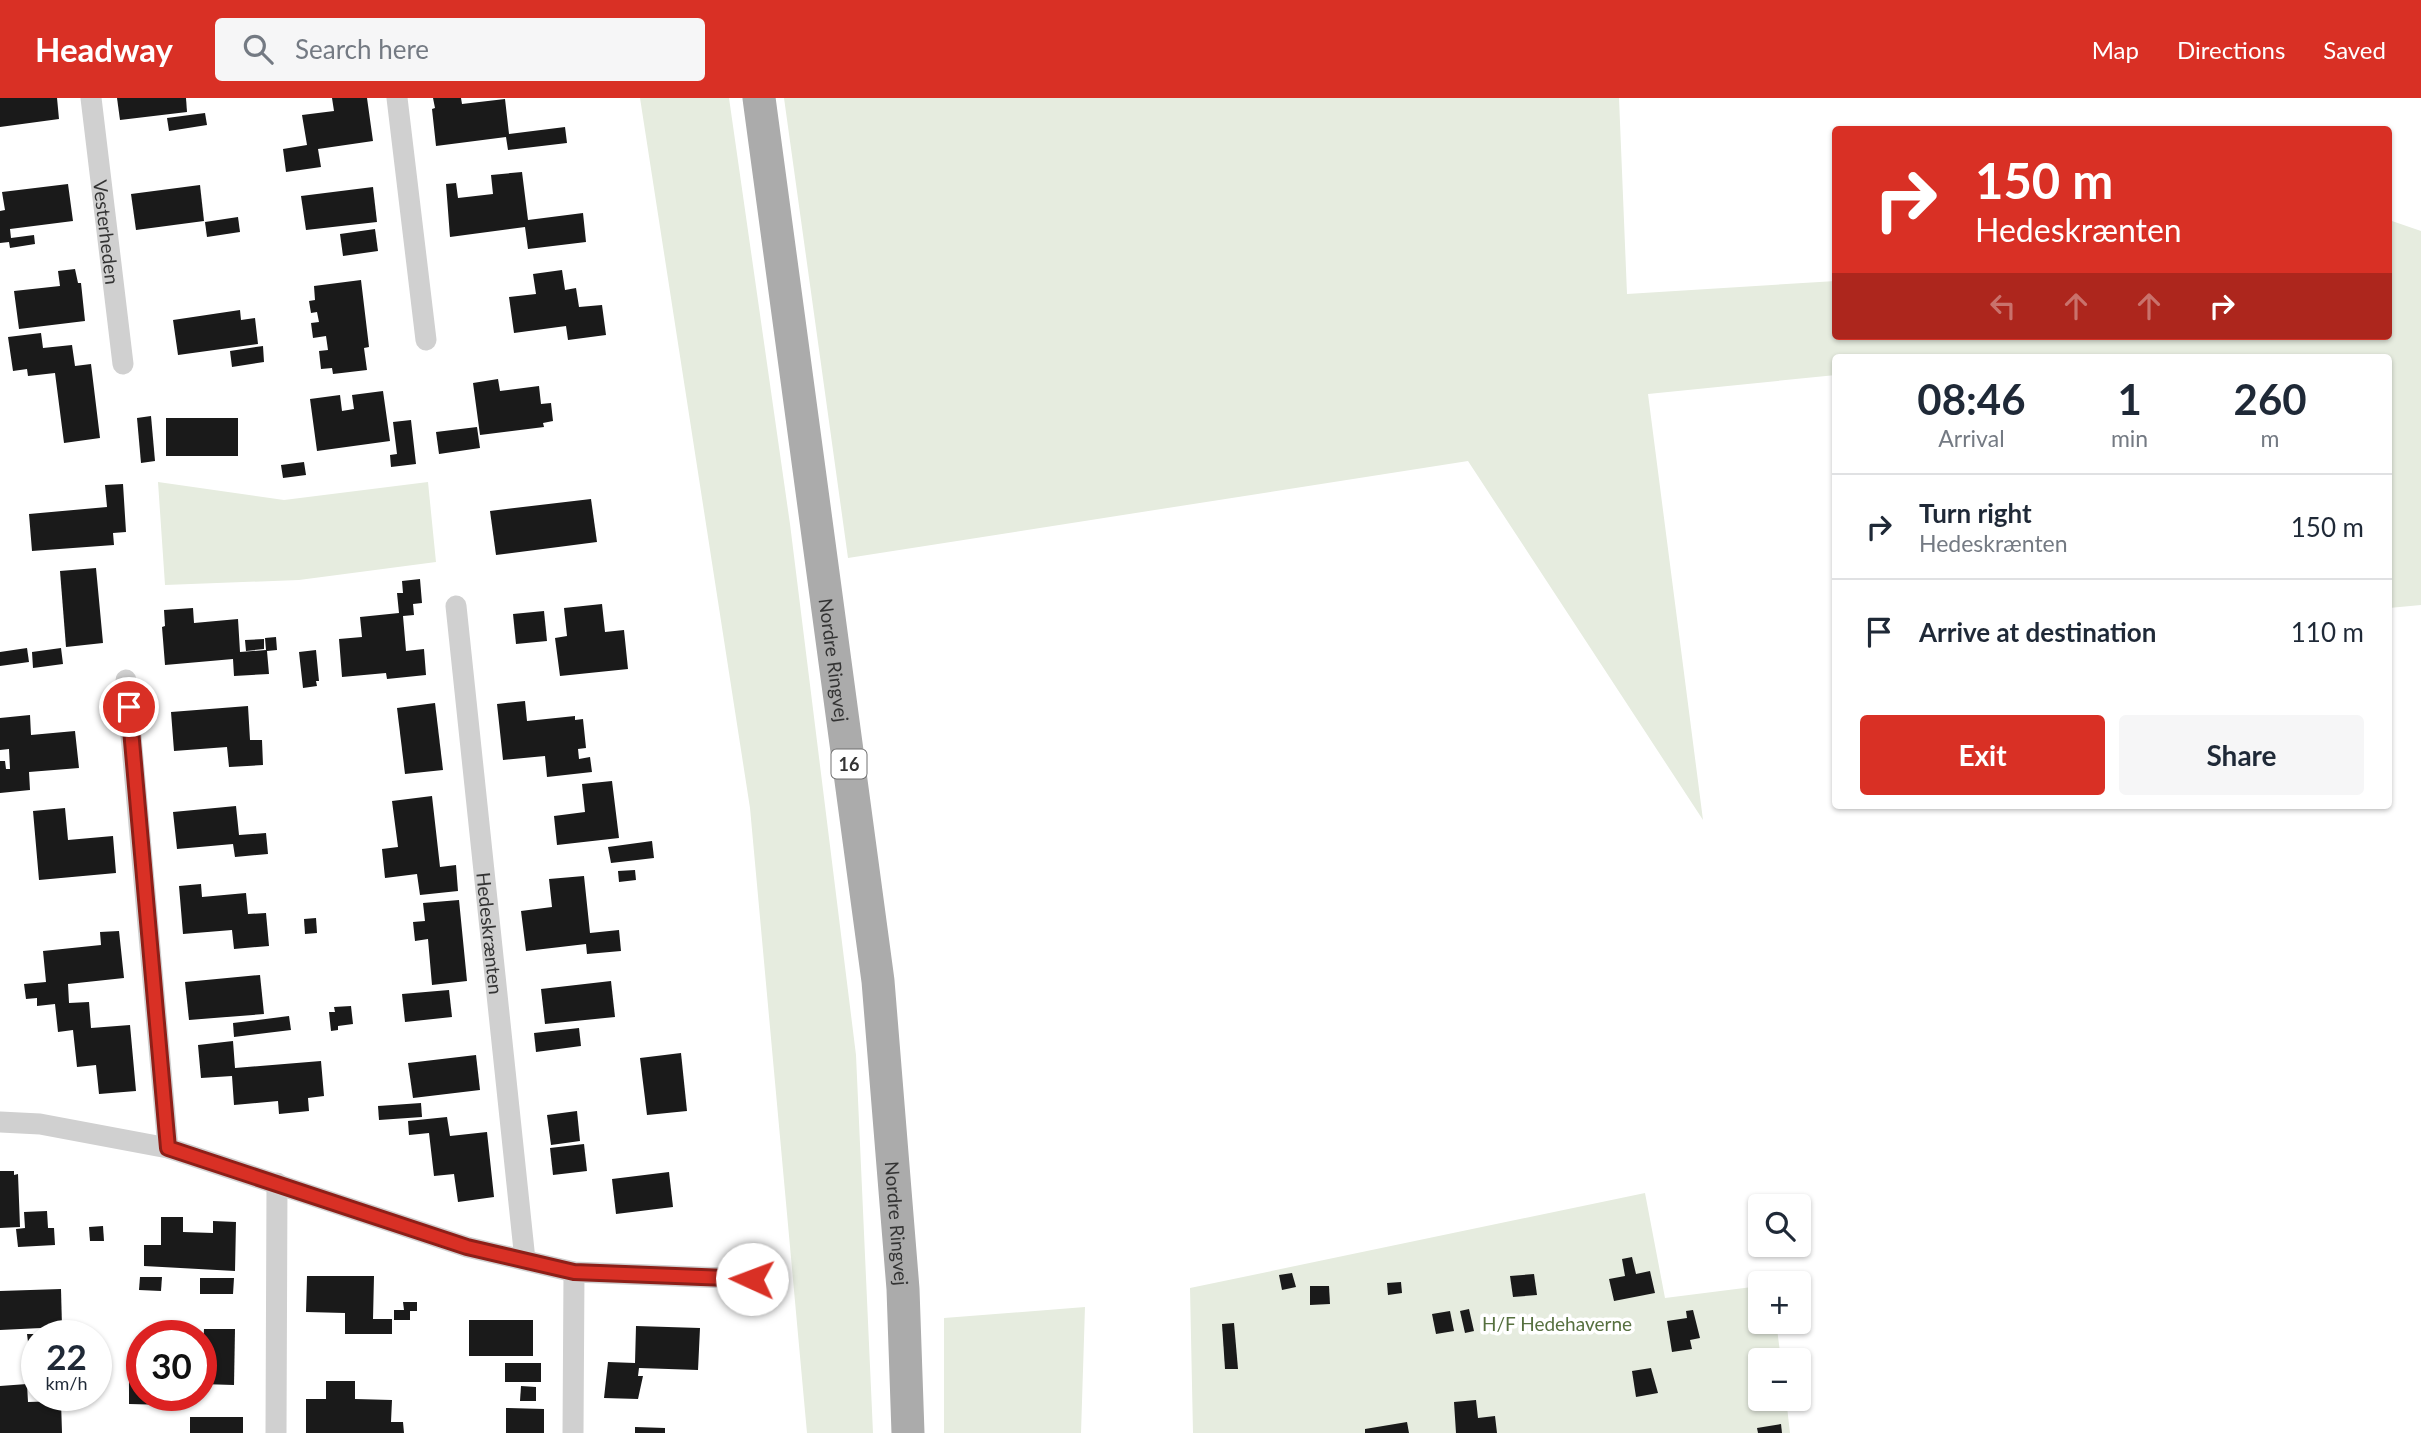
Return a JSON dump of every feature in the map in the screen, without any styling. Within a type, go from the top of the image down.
[{"type":"main road","name":"Nordre Ringvej","points":[[759,98],[878,981],[903,1289],[908,1433]]},
{"type":"street","name":"Vesterheden","points":[[91,98],[123,364]]},
{"type":"street","points":[[397,98],[426,340]]},
{"type":"street","name":"Hedeskrænten","points":[[456,606],[525,1259]]},
{"type":"street","points":[[126,680],[168,1148]]},
{"type":"street","points":[[0,1122],[40,1124],[168,1148],[467,1247],[574,1272],[752,1279]]},
{"type":"street","points":[[276,1433],[277,1182]]},
{"type":"street","points":[[573,1433],[574,1272]]},
{"type":"green space","points":[[640,98],[729,98],[790,524],[856,1055],[873,1433],[807,1433],[750,808]]},
{"type":"green space","points":[[784,98],[1619,98],[1627,294],[1832,281],[1832,340],[2392,340],[2392,221],[2421,231],[2421,605],[2392,608],[2392,354],[1832,354],[1832,375],[1648,394],[1703,820],[1468,461],[848,558]]},
{"type":"green space","points":[[158,482],[284,500],[428,482],[436,562],[299,580],[165,585]]},
{"type":"green space","name":"H/F Hedehaverne","points":[[1645,1193],[1665,1298],[1748,1288],[1748,1334],[1778,1334],[1779,1348],[1748,1348],[1748,1411],[1787,1411],[1790,1433],[1193,1433],[1190,1288]]},
{"type":"green space","points":[[1085,1307],[1081,1433],[944,1433],[944,1318]]},
{"type":"building","points":[[0,98],[57,98],[59,119],[0,127]]},
{"type":"building","points":[[117,98],[186,98],[187,112],[120,120]]},
{"type":"building","points":[[332,98],[367,98],[373,141],[318,149],[321,167],[286,172],[283,149],[307,145],[302,115],[334,111]]},
{"type":"building","points":[[433,98],[461,98],[462,104],[505,99],[509,134],[565,127],[567,143],[508,150],[506,137],[436,146]]},
{"type":"building","points":[[205,113],[207,125],[169,131],[167,118]]},
{"type":"building","points":[[522,172],[528,220],[583,213],[586,242],[528,249],[525,227],[450,237],[446,184],[456,183],[458,198],[493,194],[491,175]]},
{"type":"building","points":[[68,184],[73,221],[10,229],[11,238],[34,235],[35,244],[10,248],[9,242],[0,243],[0,211],[5,210],[2,192]]},
{"type":"building","points":[[200,185],[204,221],[136,230],[131,194]]},
{"type":"building","points":[[373,187],[377,222],[306,230],[301,196]]},
{"type":"building","points":[[238,217],[240,232],[207,237],[205,222]]},
{"type":"building","points":[[375,229],[378,251],[343,256],[340,234]]},
{"type":"building","points":[[75,269],[78,283],[81,283],[85,321],[19,329],[14,291],[60,286],[58,271]]},
{"type":"building","points":[[562,270],[565,290],[576,288],[579,307],[602,305],[606,335],[568,340],[566,326],[514,333],[509,297],[536,294],[533,274]]},
{"type":"building","points":[[361,280],[369,347],[364,348],[367,370],[333,374],[332,368],[321,369],[319,351],[328,350],[326,336],[313,338],[311,323],[319,322],[317,312],[311,313],[309,301],[315,300],[314,286]]},
{"type":"building","points":[[240,310],[241,320],[255,318],[258,344],[178,355],[173,320]]},
{"type":"building","points":[[41,333],[43,348],[72,345],[75,366],[91,364],[100,438],[64,443],[55,373],[28,376],[27,369],[13,371],[8,337]]},
{"type":"building","points":[[263,346],[264,362],[232,367],[230,351]]},
{"type":"building","points":[[498,379],[500,391],[539,386],[541,404],[551,403],[553,421],[543,423],[544,427],[480,435],[473,383]]},
{"type":"building","points":[[383,391],[390,441],[317,451],[310,399],[340,395],[342,411],[354,409],[352,395]]},
{"type":"building","points":[[151,416],[155,461],[141,463],[137,418]]},
{"type":"building","points":[[166,418],[238,418],[238,456],[166,456]]},
{"type":"building","points":[[411,420],[416,464],[391,467],[390,455],[397,454],[393,422]]},
{"type":"building","points":[[477,427],[480,448],[439,454],[436,432]]},
{"type":"building","points":[[304,462],[306,475],[283,478],[281,465]]},
{"type":"building","points":[[123,484],[126,532],[113,533],[114,545],[32,551],[29,514],[107,507],[105,485]]},
{"type":"building","points":[[591,499],[597,542],[496,555],[490,511]]},
{"type":"building","points":[[96,568],[103,643],[66,647],[60,571]]},
{"type":"building","points":[[420,579],[422,603],[413,604],[414,615],[403,616],[406,651],[424,649],[426,675],[387,679],[386,673],[342,677],[339,639],[362,637],[360,617],[399,613],[397,593],[403,593],[402,581]]},
{"type":"building","points":[[602,604],[605,632],[624,630],[628,669],[560,676],[555,638],[567,636],[564,608]]},
{"type":"building","points":[[193,608],[194,623],[238,619],[240,652],[266,650],[265,638],[276,637],[277,650],[267,651],[269,674],[234,676],[233,659],[165,665],[162,627],[165,626],[164,610]]},
{"type":"building","points":[[544,611],[547,641],[516,644],[513,614]]},
{"type":"building","points":[[264,639],[264,649],[246,651],[245,640]]},
{"type":"building","points":[[27,648],[29,662],[0,666],[0,652]]},
{"type":"building","points":[[61,648],[63,664],[33,668],[32,652]]},
{"type":"building","points":[[316,650],[319,681],[316,681],[317,686],[303,688],[299,652]]},
{"type":"building","points":[[525,701],[527,721],[575,716],[575,720],[583,719],[586,748],[578,749],[579,759],[590,757],[592,772],[547,777],[545,756],[503,760],[497,704]]},
{"type":"building","points":[[435,703],[443,770],[405,774],[397,708]]},
{"type":"building","points":[[248,706],[250,740],[262,740],[263,765],[229,767],[227,747],[174,751],[171,712]]},
{"type":"building","points":[[30,715],[31,735],[75,731],[79,768],[29,772],[30,790],[0,793],[0,761],[5,761],[6,769],[10,769],[9,749],[0,750],[0,718]]},
{"type":"building","points":[[612,781],[619,838],[557,845],[554,816],[585,812],[582,784]]},
{"type":"building","points":[[432,796],[440,867],[456,865],[458,891],[420,895],[417,874],[385,878],[382,849],[398,847],[392,801]]},
{"type":"building","points":[[236,806],[239,835],[266,833],[268,854],[235,857],[233,844],[177,849],[173,812]]},
{"type":"building","points":[[65,808],[68,840],[113,836],[116,873],[39,880],[33,811]]},
{"type":"building","points":[[652,841],[654,858],[611,863],[608,847]]},
{"type":"building","points":[[635,870],[636,880],[619,882],[618,871]]},
{"type":"building","points":[[584,876],[590,933],[619,930],[621,951],[587,954],[586,944],[526,951],[521,911],[552,907],[549,879]]},
{"type":"building","points":[[201,884],[202,897],[246,893],[248,914],[266,913],[269,946],[234,949],[232,930],[183,934],[179,886]]},
{"type":"building","points":[[459,900],[467,981],[432,985],[428,939],[415,941],[413,922],[425,921],[423,903]]},
{"type":"building","points":[[316,918],[317,933],[305,934],[304,919]]},
{"type":"building","points":[[119,931],[124,978],[68,984],[69,1003],[89,1002],[91,1028],[130,1025],[136,1091],[99,1094],[96,1065],[77,1067],[73,1030],[58,1032],[55,1004],[37,1006],[37,998],[26,999],[24,984],[46,982],[43,951],[101,945],[100,932]]},
{"type":"building","points":[[260,975],[264,1014],[189,1020],[185,982]]},
{"type":"building","points":[[611,981],[615,1017],[545,1024],[541,989]]},
{"type":"building","points":[[449,990],[452,1017],[405,1022],[402,994]]},
{"type":"building","points":[[351,1006],[353,1024],[338,1026],[338,1030],[331,1031],[329,1012],[335,1012],[334,1007]]},
{"type":"building","points":[[289,1016],[291,1030],[234,1037],[233,1023]]},
{"type":"building","points":[[579,1028],[581,1046],[536,1052],[534,1033]]},
{"type":"building","points":[[233,1041],[235,1068],[321,1061],[324,1096],[308,1098],[309,1111],[279,1114],[278,1101],[234,1105],[232,1076],[201,1078],[198,1045]]},
{"type":"building","points":[[681,1053],[687,1111],[647,1115],[640,1058]]},
{"type":"building","points":[[476,1055],[480,1090],[413,1098],[408,1063]]},
{"type":"building","points":[[421,1103],[422,1117],[379,1120],[378,1106]]},
{"type":"building","points":[[577,1111],[580,1141],[551,1145],[547,1115]]},
{"type":"building","points":[[447,1117],[450,1136],[487,1132],[494,1197],[458,1202],[454,1174],[434,1176],[429,1133],[409,1135],[408,1121]]},
{"type":"building","points":[[584,1144],[587,1171],[553,1175],[550,1148]]},
{"type":"building","points":[[0,1171],[14,1171],[14,1175],[18,1174],[20,1227],[0,1228]]},
{"type":"building","points":[[669,1172],[673,1207],[616,1214],[612,1179]]},
{"type":"building","points":[[47,1211],[48,1228],[54,1228],[55,1245],[18,1247],[16,1229],[25,1228],[24,1212]]},
{"type":"building","points":[[161,1217],[183,1217],[183,1232],[213,1233],[213,1221],[236,1222],[235,1271],[144,1266],[144,1245],[161,1245]]},
{"type":"building","points":[[103,1226],[104,1241],[90,1241],[89,1227]]},
{"type":"building","points":[[1632,1257],[1636,1274],[1650,1271],[1655,1293],[1614,1301],[1609,1279],[1625,1276],[1622,1259]]},
{"type":"building","points":[[1292,1273],[1296,1287],[1282,1290],[1279,1275]]},
{"type":"building","points":[[1534,1274],[1537,1295],[1513,1297],[1510,1276]]},
{"type":"building","points":[[307,1276],[374,1276],[373,1319],[392,1319],[392,1334],[345,1334],[345,1313],[306,1312]]},
{"type":"building","points":[[140,1277],[162,1277],[161,1291],[139,1290]]},
{"type":"building","points":[[200,1278],[234,1278],[233,1294],[200,1294]]},
{"type":"building","points":[[1401,1282],[1402,1293],[1388,1295],[1387,1283]]},
{"type":"building","points":[[1310,1286],[1329,1286],[1330,1304],[1310,1305]]},
{"type":"building","points":[[61,1289],[62,1320],[21,1320],[21,1329],[0,1330],[0,1291]]},
{"type":"building","points":[[403,1302],[417,1302],[417,1311],[410,1311],[410,1320],[394,1320],[394,1310],[404,1310]]},
{"type":"building","points":[[1469,1309],[1474,1331],[1465,1333],[1460,1311]]},
{"type":"building","points":[[1693,1310],[1700,1338],[1690,1340],[1692,1349],[1672,1352],[1667,1321],[1687,1318],[1686,1311]]},
{"type":"building","points":[[1450,1311],[1454,1331],[1436,1334],[1432,1314]]},
{"type":"building","points":[[469,1320],[533,1320],[533,1356],[469,1356]]},
{"type":"building","points":[[1234,1323],[1238,1369],[1225,1369],[1222,1324]]},
{"type":"building","points":[[636,1326],[700,1328],[698,1370],[639,1368],[638,1376],[643,1376],[638,1399],[604,1398],[608,1362],[635,1363]]},
{"type":"building","points":[[217,1329],[235,1329],[234,1385],[217,1384]]},
{"type":"building","points":[[505,1363],[541,1363],[541,1382],[505,1382]]},
{"type":"building","points":[[1651,1368],[1658,1393],[1636,1397],[1632,1371]]},
{"type":"building","points":[[326,1381],[355,1381],[355,1399],[392,1400],[391,1422],[403,1422],[404,1433],[306,1433],[306,1399],[326,1399]]},
{"type":"building","points":[[21,1384],[21,1411],[61,1411],[62,1433],[0,1433],[0,1386]]},
{"type":"building","points":[[521,1386],[536,1387],[536,1401],[520,1401]]},
{"type":"building","points":[[1476,1400],[1478,1418],[1495,1416],[1497,1433],[1456,1433],[1454,1402]]},
{"type":"building","points":[[506,1408],[544,1409],[544,1433],[506,1433]]},
{"type":"building","points":[[190,1417],[243,1417],[243,1433],[190,1433]]},
{"type":"building","points":[[1407,1422],[1409,1433],[1365,1433],[1365,1429]]},
{"type":"building","points":[[1781,1424],[1782,1433],[1758,1433],[1757,1428]]},
{"type":"building","points":[[635,1427],[665,1428],[665,1433],[635,1433]]},
{"type":"route","points":[[129,707],[168,1148],[467,1247],[574,1272],[752,1279]]}]
